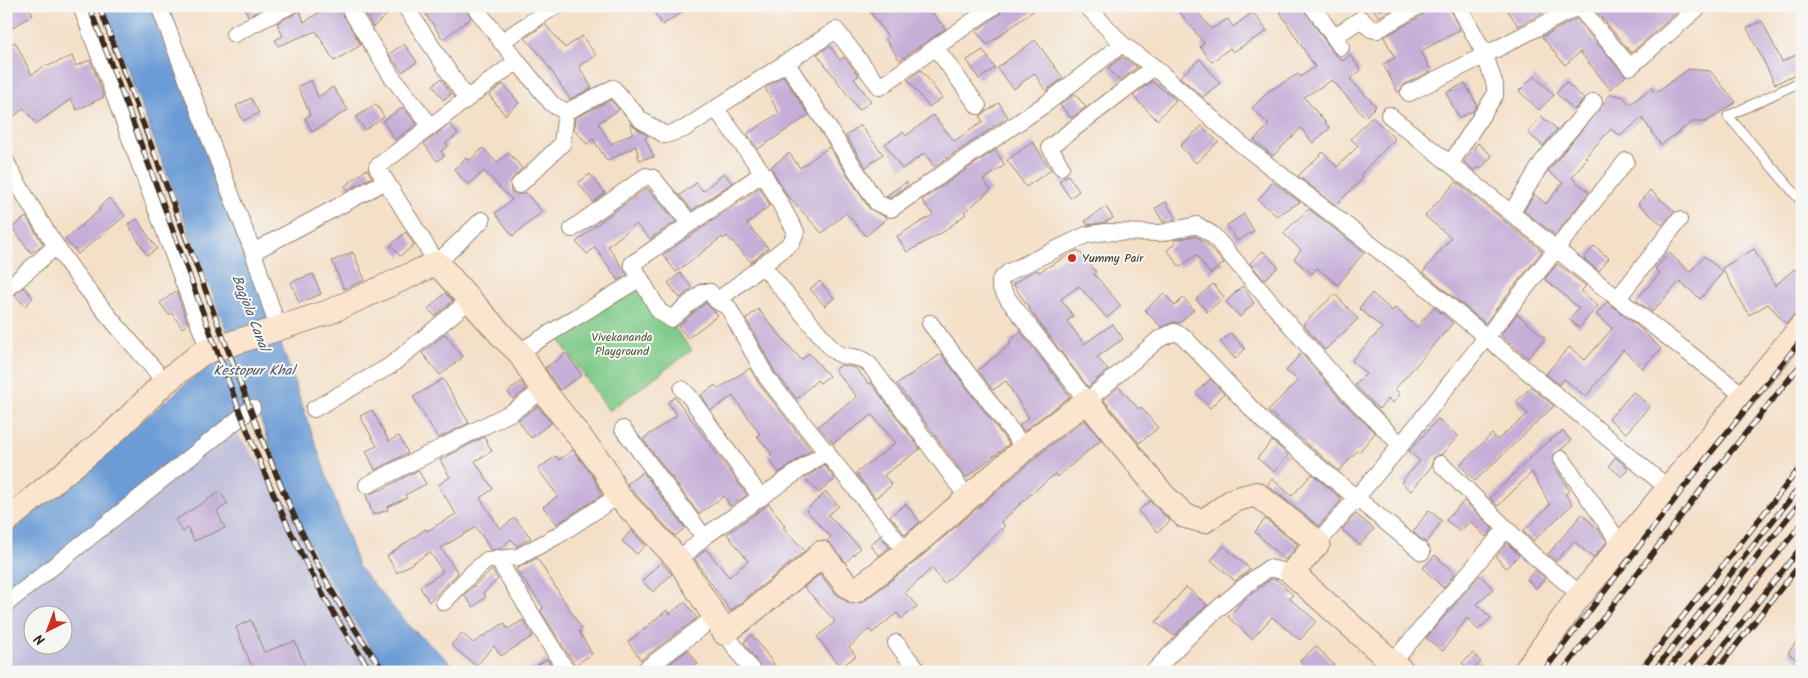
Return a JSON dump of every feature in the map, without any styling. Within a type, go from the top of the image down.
[{"type":"street","points":[[81,6],[211,350]]},
{"type":"street","points":[[158,6],[253,252],[278,328]]},
{"type":"street","points":[[234,34],[289,6]]},
{"type":"street","points":[[348,6],[392,78],[430,125]]},
{"type":"street","points":[[406,6],[466,98]]},
{"type":"street","points":[[474,6],[500,42],[552,104],[566,112]]},
{"type":"street","points":[[500,42],[555,6]]},
{"type":"street","points":[[566,112],[613,88],[641,120],[665,135],[684,129],[836,30],[880,87],[994,6]]},
{"type":"street","points":[[1087,6],[1122,44],[1154,67],[1241,144],[1426,287],[1668,488]]},
{"type":"street","points":[[1318,8],[1338,42],[1361,19],[1371,29],[1377,30],[1418,6]]},
{"type":"street","points":[[1451,163],[1495,94],[1495,85],[1485,55],[1459,6]]},
{"type":"street","points":[[1409,93],[1580,7],[1630,67],[1700,6]]},
{"type":"street","points":[[786,62],[878,203],[892,209],[1047,103],[1122,44]]},
{"type":"street","points":[[936,48],[978,106]]},
{"type":"street","points":[[517,61],[377,167],[437,263],[504,338],[519,352],[542,390],[604,468],[618,496],[679,560],[720,625],[753,672]]},
{"type":"street","points":[[1062,167],[1050,147],[1154,67]]},
{"type":"street","points":[[1512,212],[1543,161],[1594,102]]},
{"type":"street","points":[[716,109],[763,172],[796,232],[791,243],[717,301]]},
{"type":"street","points":[[519,185],[562,144],[566,112]]},
{"type":"street","points":[[1389,115],[1743,395]]},
{"type":"street","points":[[1292,573],[1400,445],[1558,249],[1626,161]]},
{"type":"street","points":[[6,162],[31,208],[56,246],[91,294],[165,382]]},
{"type":"street","points":[[763,172],[632,264],[659,311],[671,319],[703,292],[710,292],[717,301],[728,307],[767,378],[906,552]]},
{"type":"street","points":[[572,228],[646,176],[653,178],[690,223]]},
{"type":"street","points":[[253,252],[386,181]]},
{"type":"street","points":[[6,521],[113,433],[165,382],[202,353],[329,312],[437,263],[482,220]]},
{"type":"street","points":[[1618,298],[1679,220]]},
{"type":"street","points":[[1318,543],[1256,494],[1234,500],[1204,521],[1186,516],[1163,494],[1008,300],[1000,286],[1003,277],[1086,235],[1106,232],[1161,233],[1198,225],[1213,235],[1350,394],[1400,445]]},
{"type":"street","points":[[6,290],[56,246]]},
{"type":"street","points":[[762,265],[833,350],[843,357],[857,356],[870,366],[968,498]]},
{"type":"street","points":[[519,352],[639,279]]},
{"type":"street","points":[[314,408],[390,366],[470,300]]},
{"type":"street","points":[[930,323],[1025,449]]},
{"type":"street","points":[[1526,672],[1581,595],[1743,395],[1802,326]]},
{"type":"street","points":[[642,672],[720,625],[810,565],[821,553],[846,584],[856,592],[1159,339],[1174,332],[1191,343],[1230,389],[1264,422],[1422,552]]},
{"type":"street","points":[[682,389],[761,498]]},
{"type":"street","points":[[367,486],[512,412],[542,390]]},
{"type":"street","points":[[6,604],[252,408]]},
{"type":"street","points":[[622,429],[704,537]]},
{"type":"street","points":[[679,560],[704,537],[827,451]]},
{"type":"street","points":[[1562,459],[1621,545]]},
{"type":"street","points":[[1441,464],[1506,530],[1581,595]]},
{"type":"street","points":[[444,602],[472,572],[487,560],[518,557],[557,536],[618,496]]},
{"type":"street","points":[[1153,672],[1189,635],[1251,581],[1269,568],[1292,573],[1398,668],[1506,530]]},
{"type":"street","points":[[497,558],[567,672]]},
{"type":"street","points":[[896,643],[919,672]]},
{"type":"lane","points":[[1802,81],[1728,116],[1802,202]]},
{"type":"shaded area","points":[[230,424],[411,672],[6,672],[6,600]]},
{"type":"green space","name":"Vivekananda Playground","points":[[637,280],[692,350],[609,411],[553,331]]},
{"type":"water","name":"Kestopur Khal","points":[[103,6],[152,6],[255,269],[358,566],[408,625],[461,672],[395,672],[375,655],[304,534],[255,405],[6,602],[6,536],[232,345]]},
{"type":"building","points":[[6,6],[28,6],[33,15],[12,28],[6,18]]},
{"type":"building","points":[[244,6],[258,6],[260,10],[248,16]]},
{"type":"building","points":[[330,6],[338,6],[361,45],[334,61],[316,31],[278,46],[275,40],[283,36],[277,23],[300,11],[304,22]]},
{"type":"building","points":[[366,6],[380,6],[387,15],[373,27],[362,9]]},
{"type":"building","points":[[431,6],[464,6],[471,18],[443,39],[424,12]]},
{"type":"building","points":[[650,6],[691,6],[663,25]]},
{"type":"building","points":[[866,6],[927,6],[945,29],[900,60],[885,39],[888,37]]},
{"type":"building","points":[[1004,6],[1040,6],[987,45],[976,31],[1000,14]]},
{"type":"building","points":[[1175,6],[1193,6],[1211,29],[1228,19],[1233,27],[1253,12],[1267,31],[1233,52],[1230,48],[1212,62],[1200,47],[1204,43]]},
{"type":"building","points":[[1276,6],[1302,6],[1333,53],[1343,61],[1350,55],[1361,70],[1350,79],[1376,106],[1365,117],[1332,80],[1304,97],[1330,128],[1313,143],[1301,128],[1273,156],[1254,140],[1269,125],[1252,108],[1269,91],[1298,74],[1300,77],[1315,67]]},
{"type":"building","points":[[1371,6],[1398,6],[1379,17]]},
{"type":"building","points":[[1428,6],[1448,6],[1460,30],[1421,51],[1431,71],[1405,84],[1398,93],[1383,64],[1395,58],[1384,37],[1423,15]]},
{"type":"building","points":[[1505,6],[1539,6],[1543,13],[1518,26]]},
{"type":"building","points":[[1592,6],[1684,6],[1631,53]]},
{"type":"building","points":[[1576,19],[1626,76],[1610,89],[1580,52],[1565,65],[1542,37]]},
{"type":"building","points":[[1762,21],[1782,62],[1802,52],[1802,71],[1775,84],[1747,28]]},
{"type":"building","points":[[545,24],[565,48],[582,36],[596,55],[579,66],[592,88],[570,99],[542,57],[525,38]]},
{"type":"building","points":[[1035,40],[1063,78],[1046,91],[1034,73],[1014,89],[997,68]]},
{"type":"building","points":[[15,42],[32,75],[47,64],[48,66],[72,56],[76,66],[90,60],[104,97],[77,110],[71,99],[36,124],[24,108],[6,123],[6,96],[13,91],[6,78],[6,46]]},
{"type":"building","points":[[404,44],[417,62],[402,72],[389,54]]},
{"type":"building","points":[[830,46],[840,60],[844,57],[859,76],[854,79],[871,101],[859,110],[817,54]]},
{"type":"building","points":[[983,50],[995,68],[979,79],[967,60]]},
{"type":"building","points":[[1122,57],[1137,67],[1119,81],[1108,68]]},
{"type":"building","points":[[1200,59],[1220,83],[1203,97],[1180,77]]},
{"type":"building","points":[[1689,69],[1710,71],[1736,102],[1706,122],[1692,122],[1661,145],[1642,118],[1620,136],[1611,129],[1585,157],[1587,158],[1572,178],[1589,192],[1555,235],[1524,211],[1534,194],[1546,204],[1563,183],[1548,171],[1611,94],[1624,97],[1629,105],[1651,88],[1655,93]]},
{"type":"building","points":[[921,70],[942,98],[929,107],[908,80]]},
{"type":"building","points":[[783,76],[809,115],[758,149],[747,134],[779,113],[765,88]]},
{"type":"building","points":[[1534,76],[1554,95],[1539,110],[1519,91]]},
{"type":"building","points":[[441,79],[451,94],[443,100],[433,85]]},
{"type":"building","points":[[311,80],[318,97],[333,87],[348,110],[312,132],[305,118],[310,115],[298,86]]},
{"type":"building","points":[[1152,81],[1176,100],[1157,120],[1133,96]]},
{"type":"building","points":[[1566,82],[1584,99],[1574,110],[1556,93]]},
{"type":"building","points":[[1465,83],[1477,105],[1473,111],[1459,118],[1446,93]]},
{"type":"building","points":[[503,84],[519,103],[505,115],[489,95]]},
{"type":"building","points":[[1075,94],[1086,107],[1071,118],[1060,105]]},
{"type":"building","points":[[251,98],[259,113],[243,121],[236,106]]},
{"type":"building","points":[[611,100],[619,110],[598,123],[611,144],[633,133],[630,123],[648,136],[645,138],[654,157],[639,160],[636,146],[607,161],[593,139],[587,144],[574,129],[575,118]]},
{"type":"building","points":[[999,103],[1008,117],[934,167],[925,153],[902,169],[885,144],[903,132],[906,136],[933,115],[954,141],[983,122],[980,116]]},
{"type":"building","points":[[376,104],[384,117],[365,130],[356,117]]},
{"type":"building","points":[[403,107],[417,124],[395,140],[383,121]]},
{"type":"building","points":[[1541,116],[1557,129],[1543,146],[1528,133]]},
{"type":"building","points":[[1372,117],[1395,139],[1360,175],[1363,178],[1336,205],[1298,176],[1323,152],[1337,167],[1358,146],[1351,139]]},
{"type":"building","points":[[450,124],[458,134],[446,143],[448,146],[441,151],[444,156],[437,161],[424,144]]},
{"type":"building","points":[[860,125],[883,154],[866,167],[846,136]]},
{"type":"building","points":[[1202,126],[1218,142],[1196,163],[1180,146]]},
{"type":"building","points":[[1033,142],[1051,170],[1026,187],[1007,160]]},
{"type":"building","points":[[1478,143],[1492,156],[1481,169],[1478,167],[1475,171],[1464,162]]},
{"type":"building","points":[[829,147],[869,208],[887,218],[866,236],[846,213],[822,233],[786,194],[771,167],[789,153],[800,168]]},
{"type":"building","points":[[483,148],[497,163],[509,153],[522,168],[510,182],[511,192],[517,195],[526,193],[542,212],[513,236],[495,213],[512,200],[484,171],[468,185],[454,169],[466,158],[469,161]]},
{"type":"building","points":[[995,150],[1005,165],[983,180],[991,190],[964,212],[966,214],[943,232],[907,252],[897,236],[933,215],[922,200]]},
{"type":"building","points":[[367,169],[372,177],[348,190],[345,186]]},
{"type":"building","points":[[724,173],[732,183],[692,210],[680,195],[696,183],[703,191]]},
{"type":"building","points":[[590,174],[605,193],[593,202],[578,183]]},
{"type":"building","points":[[1068,175],[1079,191],[1070,198],[1059,181]]},
{"type":"building","points":[[906,182],[908,185],[890,198],[886,196]]},
{"type":"building","points":[[1273,182],[1300,202],[1277,216],[1258,200]]},
{"type":"building","points":[[1456,182],[1542,251],[1485,323],[1423,272],[1451,238],[1425,216]]},
{"type":"building","points":[[647,188],[676,221],[650,239],[636,224],[608,246],[627,275],[618,280],[595,247],[587,254],[576,242]]},
{"type":"building","points":[[760,188],[770,205],[747,224],[768,248],[751,262],[727,236],[723,239],[722,237],[676,272],[663,255]]},
{"type":"building","points":[[1650,190],[1674,211],[1662,225],[1638,204]]},
{"type":"building","points":[[109,198],[125,216],[78,254],[65,239],[100,210],[99,208]]},
{"type":"building","points":[[1166,202],[1176,219],[1163,222],[1155,208]]},
{"type":"building","points":[[1106,207],[1113,218],[1106,222],[1088,225],[1085,221]]},
{"type":"building","points":[[1309,209],[1364,252],[1338,285],[1317,268],[1312,274],[1294,259],[1301,250],[1283,233]]},
{"type":"building","points":[[1244,214],[1254,231],[1237,241],[1227,225]]},
{"type":"building","points":[[26,217],[43,244],[31,253],[12,227]]},
{"type":"building","points":[[137,219],[157,249],[147,255],[128,224]]},
{"type":"building","points":[[406,232],[414,245],[400,256],[391,245]]},
{"type":"building","points":[[1195,236],[1206,243],[1224,263],[1210,274],[1196,255],[1180,267],[1167,250],[1176,243],[1174,240]]},
{"type":"building","points":[[1594,246],[1609,258],[1599,271],[1584,259]]},
{"type":"building","points":[[1754,249],[1775,286],[1794,269],[1802,277],[1802,311],[1792,317],[1786,324],[1768,304],[1749,315],[1722,268]]},
{"type":"building","points":[[1078,250],[1096,272],[1094,274],[1121,306],[1107,318],[1079,286],[1061,299],[1073,316],[1067,321],[1084,344],[1113,324],[1123,339],[1097,357],[1108,370],[1088,387],[1037,320],[1013,284]]},
{"type":"building","points":[[1263,251],[1278,267],[1264,280],[1250,263]]},
{"type":"building","points":[[353,252],[365,280],[344,289],[332,261]]},
{"type":"building","points":[[1669,253],[1690,272],[1704,256],[1723,272],[1700,299],[1680,281],[1652,312],[1636,300],[1660,273],[1655,269]]},
{"type":"building","points":[[1557,264],[1586,286],[1581,291],[1598,306],[1579,328],[1569,319],[1579,308],[1545,279]]},
{"type":"building","points":[[680,273],[692,288],[680,298],[668,283]]},
{"type":"building","points":[[313,274],[321,294],[299,303],[291,282]]},
{"type":"building","points":[[820,281],[834,298],[825,306],[810,289]]},
{"type":"building","points":[[1213,284],[1224,297],[1207,312],[1196,299]]},
{"type":"building","points":[[1242,286],[1254,303],[1240,317],[1226,302]]},
{"type":"building","points":[[24,287],[33,298],[25,306],[15,295]]},
{"type":"building","points":[[176,291],[188,324],[182,328],[172,313],[169,315],[160,303]]},
{"type":"building","points":[[445,293],[453,301],[435,316],[428,309]]},
{"type":"building","points":[[1164,293],[1175,306],[1183,298],[1194,310],[1179,323],[1174,322],[1161,327],[1145,310]]},
{"type":"building","points":[[1372,293],[1392,311],[1395,308],[1417,327],[1434,307],[1453,323],[1395,389],[1400,394],[1393,403],[1388,399],[1379,409],[1355,385],[1366,374],[1352,360],[1382,328],[1359,308]]},
{"type":"building","points":[[1335,294],[1358,319],[1325,350],[1303,324]]},
{"type":"building","points":[[1607,302],[1640,328],[1661,349],[1642,368],[1623,350],[1586,397],[1564,379],[1559,385],[1546,374],[1569,347],[1585,360],[1611,330],[1612,328],[1596,314]]},
{"type":"building","points":[[706,303],[718,315],[688,338],[678,326]]},
{"type":"building","points":[[758,309],[801,360],[809,353],[829,376],[820,383],[817,380],[797,399],[775,372],[746,319]]},
{"type":"building","points":[[1517,314],[1545,338],[1528,358],[1501,335]]},
{"type":"building","points":[[1021,332],[1070,396],[1024,431],[1019,425],[1029,418],[1006,381],[993,390],[978,370],[1011,344],[1009,341]]},
{"type":"building","points":[[1231,333],[1245,349],[1235,359],[1220,342]]},
{"type":"building","points":[[445,334],[463,357],[440,375],[422,353]]},
{"type":"building","points":[[566,353],[582,375],[560,390],[545,368]]},
{"type":"building","points":[[1301,353],[1343,402],[1375,433],[1339,471],[1268,411],[1298,380],[1286,371]]},
{"type":"building","points":[[941,354],[1009,444],[966,478],[897,384]]},
{"type":"building","points":[[841,365],[856,368],[869,384],[871,383],[920,449],[884,475],[892,485],[875,498],[856,473],[896,443],[872,415],[833,443],[818,426],[857,397],[835,370]]},
{"type":"building","points":[[750,368],[759,384],[811,450],[779,473],[768,458],[772,454],[757,436],[760,434],[733,396],[711,410],[701,395],[715,385],[718,389]]},
{"type":"building","points":[[443,379],[469,423],[438,438],[413,397]]},
{"type":"building","points":[[1210,379],[1224,394],[1210,408],[1196,393]]},
{"type":"building","points":[[521,381],[526,390],[513,399],[508,392]]},
{"type":"building","points":[[1119,387],[1139,409],[1141,407],[1158,428],[1139,443],[1104,400]]},
{"type":"building","points":[[1531,387],[1554,406],[1475,481],[1460,465],[1492,434],[1497,440],[1528,414],[1516,402]]},
{"type":"building","points":[[1633,392],[1650,406],[1626,433],[1609,419]]},
{"type":"building","points":[[675,397],[747,495],[730,506],[724,496],[699,514],[643,439],[677,415],[668,402]]},
{"type":"building","points":[[538,406],[551,423],[531,438],[518,420]]},
{"type":"building","points":[[372,410],[389,441],[399,436],[408,453],[375,470],[366,451],[377,446],[360,416]]},
{"type":"building","points":[[1438,419],[1458,436],[1442,454],[1434,457],[1431,467],[1411,491],[1401,482],[1420,461],[1409,451]]},
{"type":"building","points":[[1085,420],[1101,440],[1057,477],[1055,474],[1032,493],[1001,522],[1005,526],[944,584],[932,568],[905,593],[917,606],[902,619],[897,613],[872,633],[869,629],[849,647],[856,656],[841,667],[817,637],[834,623],[834,620],[804,587],[820,574],[835,593],[847,602],[852,604],[863,602],[915,562],[1048,447]]},
{"type":"building","points":[[1563,431],[1571,441],[1552,457],[1554,465],[1570,491],[1565,494],[1573,504],[1533,541],[1523,531],[1550,505],[1532,472],[1498,506],[1490,498],[1542,446]]},
{"type":"building","points":[[484,437],[492,451],[475,461],[493,489],[480,498],[500,529],[515,518],[531,538],[517,546],[511,539],[500,549],[491,550],[476,527],[441,548],[458,573],[429,602],[420,587],[443,572],[430,552],[397,573],[387,556],[426,529],[427,531],[456,514],[438,485],[450,477],[440,460]]},
{"type":"building","points":[[1272,441],[1288,455],[1274,472],[1257,458]]},
{"type":"building","points":[[573,450],[592,475],[602,495],[557,524],[543,507],[558,496],[538,469],[556,456],[559,460]]},
{"type":"building","points":[[1615,457],[1628,468],[1622,477],[1609,466]]},
{"type":"building","points":[[824,465],[835,479],[819,493],[805,478]]},
{"type":"building","points":[[418,470],[426,484],[405,495],[407,498],[387,507],[388,510],[373,515],[366,495],[383,489]]},
{"type":"building","points":[[643,472],[685,528],[675,536],[627,484]]},
{"type":"building","points":[[1312,474],[1342,499],[1319,526],[1267,485],[1272,479],[1292,496]]},
{"type":"building","points":[[220,492],[228,504],[217,511],[225,528],[194,541],[188,528],[183,532],[175,520]]},
{"type":"building","points":[[826,492],[839,506],[828,515],[860,548],[846,562],[827,541],[831,537],[806,510]]},
{"type":"building","points":[[1150,501],[1170,521],[1158,532],[1138,511]]},
{"type":"building","points":[[1464,501],[1493,529],[1486,537],[1470,521],[1460,532],[1446,520]]},
{"type":"building","points":[[769,504],[785,526],[783,527],[805,551],[730,611],[695,559],[706,549],[729,577],[748,561],[727,534]]},
{"type":"building","points":[[906,504],[920,522],[905,535],[890,516]]},
{"type":"building","points":[[1429,510],[1442,521],[1426,543],[1413,532]]},
{"type":"building","points":[[1356,514],[1374,529],[1360,545],[1342,530]]},
{"type":"building","points":[[1582,514],[1598,529],[1607,542],[1593,558],[1574,541],[1556,561],[1548,554]]},
{"type":"building","points":[[1265,519],[1298,545],[1285,560],[1255,532]]},
{"type":"building","points":[[631,530],[645,545],[637,554],[622,541]]},
{"type":"building","points":[[880,536],[889,547],[879,556],[870,545]]},
{"type":"building","points":[[1507,543],[1519,555],[1506,568],[1496,557]]},
{"type":"building","points":[[1224,546],[1250,569],[1235,581],[1211,560]]},
{"type":"building","points":[[1435,555],[1455,574],[1443,588],[1423,568]]},
{"type":"building","points":[[537,558],[582,629],[579,631],[592,654],[575,665],[541,611],[543,607],[516,569]]},
{"type":"building","points":[[661,562],[672,574],[653,592],[642,581]]},
{"type":"building","points":[[492,570],[498,579],[483,593],[486,597],[473,607],[464,595]]},
{"type":"building","points":[[1535,570],[1545,578],[1536,588],[1527,579]]},
{"type":"building","points":[[1480,575],[1493,589],[1477,604],[1491,618],[1478,630],[1467,618],[1443,651],[1426,638]]},
{"type":"building","points":[[1271,579],[1277,580],[1293,595],[1289,598],[1316,621],[1300,640],[1272,617],[1252,639],[1228,617],[1244,600]]},
{"type":"building","points":[[1186,587],[1207,605],[1174,636],[1156,622]]},
{"type":"building","points":[[685,602],[697,618],[641,660],[628,642],[667,610],[670,614]]},
{"type":"building","points":[[251,620],[264,652],[295,641],[307,672],[254,672],[236,627]]},
{"type":"building","points":[[523,620],[533,636],[501,656],[494,646],[476,666],[451,645],[462,633],[473,643],[504,623],[508,629]]},
{"type":"building","points":[[1802,634],[1802,664],[1788,653]]},
{"type":"building","points":[[752,635],[780,672],[763,672],[744,642]]},
{"type":"building","points":[[1316,646],[1334,665],[1326,672],[1310,672],[1300,661]]},
{"type":"building","points":[[688,650],[698,664],[687,672],[659,672]]},
{"type":"building","points":[[1473,653],[1481,662],[1470,672],[1462,663]]},
{"type":"building","points":[[547,659],[555,672],[526,672]]},
{"type":"railway","points":[[89,6],[239,410],[276,501],[320,589],[372,672]]},
{"type":"railway","points":[[99,6],[271,463],[310,550],[357,633],[385,672]]},
{"type":"railway","points":[[1543,672],[1708,456],[1802,339]]},
{"type":"railway","points":[[1562,672],[1720,465],[1802,363]]},
{"type":"railway","points":[[1639,672],[1802,465]]},
{"type":"railway","points":[[1653,672],[1802,484]]},
{"type":"railway","points":[[1666,672],[1802,500]]},
{"type":"railway","points":[[1684,672],[1802,523]]},
{"type":"railway","points":[[1703,672],[1802,546]]},
{"type":"railway","points":[[1715,672],[1802,562]]},
{"type":"place","name":"Yummy Pair","points":[[1072,258]]},
{"type":"water label","name":"Bagjola Canal","points":[[250,313]]}]
